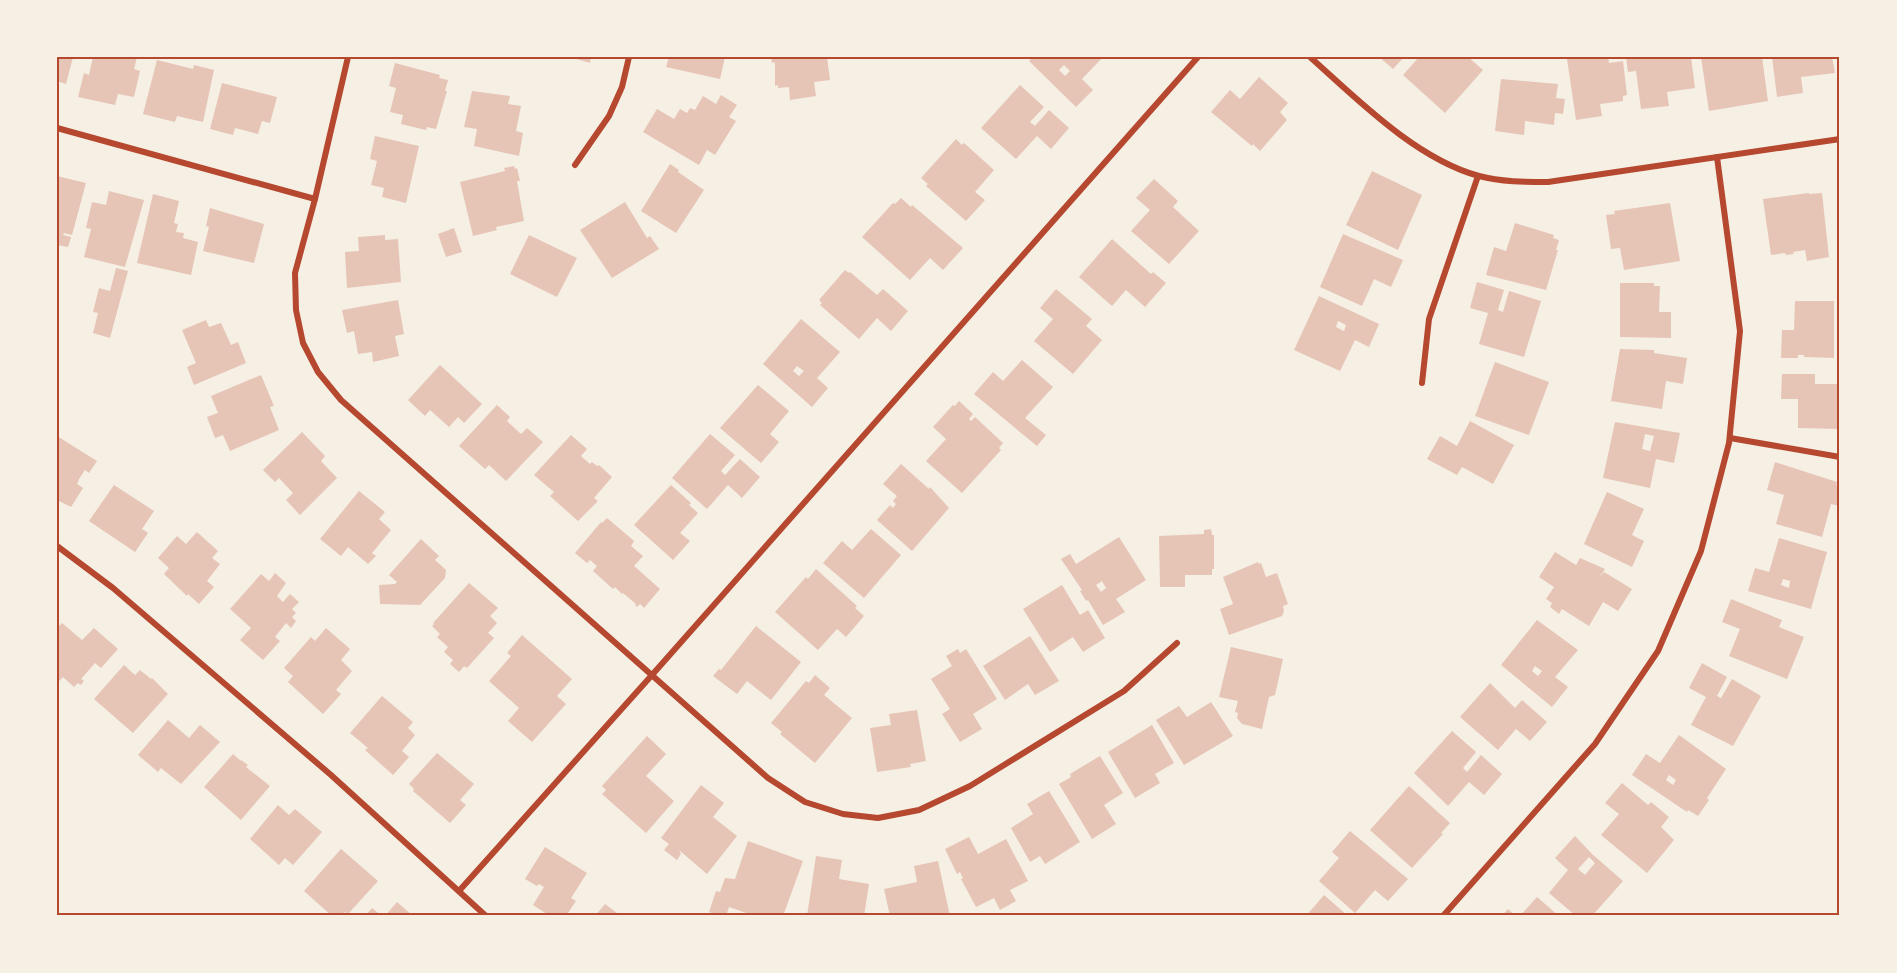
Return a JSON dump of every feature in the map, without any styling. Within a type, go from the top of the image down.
[{"type":"street","points":[[348,57],[295,273],[296,310],[303,343],[318,372],[341,400],[768,778],[805,802],[843,814],[878,818],[919,810],[970,786],[1124,691],[1177,643]]},
{"type":"street","points":[[575,165],[609,116],[622,87],[629,57]]},
{"type":"street","points":[[459,891],[1198,57]]},
{"type":"street","points":[[1310,57],[1409,141],[1441,162],[1478,176],[1512,182],[1548,182],[1840,139]]},
{"type":"street","points":[[57,128],[315,199]]},
{"type":"street","points":[[1443,916],[1595,744],[1658,651],[1701,551],[1730,438],[1740,331],[1717,157]]},
{"type":"street","points":[[1422,383],[1429,318],[1478,176]]},
{"type":"street","points":[[1730,438],[1840,457]]},
{"type":"street","points":[[57,546],[131,603],[331,775],[486,916]]},
{"type":"building","points":[[57,57],[73,57],[66,84],[57,81]]},
{"type":"building","points":[[93,57],[137,57],[134,69],[140,71],[134,97],[118,94],[115,105],[78,97],[84,73],[89,75]]},
{"type":"building","points":[[570,57],[591,57],[590,63]]},
{"type":"building","points":[[669,57],[725,57],[720,79],[666,67]]},
{"type":"building","points":[[771,57],[827,57],[830,80],[814,82],[816,96],[790,100],[789,87],[775,86],[775,64],[772,63]]},
{"type":"building","points":[[1033,57],[1103,57],[1082,79],[1093,90],[1076,107],[1029,61]],"holes":[[[1064,65],[1070,71],[1065,76],[1059,70]]]},
{"type":"building","points":[[1379,57],[1404,57],[1393,69]]},
{"type":"building","points":[[1419,57],[1468,57],[1483,70],[1445,113],[1403,75]]},
{"type":"building","points":[[1608,57],[1609,63],[1623,61],[1627,95],[1623,96],[1623,101],[1600,104],[1602,116],[1576,120],[1567,59]]},
{"type":"building","points":[[1626,57],[1691,57],[1695,88],[1667,92],[1669,106],[1641,109],[1636,71],[1628,72]]},
{"type":"building","points":[[1701,57],[1762,57],[1768,101],[1709,111]]},
{"type":"building","points":[[1772,57],[1832,57],[1835,73],[1801,77],[1803,93],[1777,97]]},
{"type":"building","points":[[157,60],[193,69],[194,65],[214,70],[203,122],[177,116],[175,122],[143,114]]},
{"type":"building","points":[[395,63],[440,75],[439,78],[448,80],[436,129],[427,127],[426,130],[401,124],[403,115],[390,112],[396,88],[389,86]]},
{"type":"building","points":[[1259,77],[1288,103],[1280,112],[1287,120],[1260,151],[1211,112],[1230,90],[1240,99]]},
{"type":"building","points":[[1501,79],[1558,84],[1556,98],[1565,99],[1563,114],[1555,113],[1554,125],[1525,121],[1524,135],[1495,131]]},
{"type":"building","points":[[222,83],[277,97],[270,123],[262,121],[258,134],[235,128],[233,135],[210,129]]},
{"type":"building","points":[[1020,85],[1044,107],[1030,122],[1035,126],[1049,110],[1069,128],[1051,149],[1037,136],[1016,159],[981,128]]},
{"type":"building","points":[[472,91],[510,96],[508,104],[521,106],[516,131],[523,133],[519,156],[474,146],[477,129],[464,127]]},
{"type":"building","points":[[721,95],[737,105],[729,117],[736,121],[715,155],[707,150],[699,165],[643,132],[657,109],[674,119],[680,109],[687,113],[690,108],[695,110],[703,96],[716,104]]},
{"type":"building","points":[[375,136],[419,146],[406,203],[382,197],[384,188],[371,185],[377,161],[370,159]]},
{"type":"building","points":[[956,139],[962,145],[964,143],[994,170],[975,192],[985,200],[966,221],[926,186],[928,184],[921,178]]},
{"type":"building","points":[[670,164],[704,190],[676,233],[641,211]]},
{"type":"building","points":[[514,166],[515,169],[517,168],[520,181],[517,181],[524,221],[496,227],[497,230],[473,236],[460,182],[505,171],[504,168]]},
{"type":"building","points":[[1372,171],[1422,195],[1398,250],[1346,225]]},
{"type":"building","points":[[57,176],[86,183],[72,235],[64,233],[63,235],[71,237],[68,247],[57,245]]},
{"type":"building","points":[[1154,179],[1178,201],[1173,207],[1199,231],[1169,264],[1131,231],[1150,210],[1136,198]]},
{"type":"building","points":[[109,191],[144,200],[125,267],[84,257],[91,229],[86,228],[92,202],[106,205]]},
{"type":"building","points":[[1822,193],[1829,257],[1807,261],[1805,250],[1793,252],[1794,254],[1771,255],[1763,199]]},
{"type":"building","points":[[153,194],[179,201],[174,223],[178,224],[176,232],[184,233],[183,238],[198,242],[191,275],[137,263]]},
{"type":"building","points":[[901,198],[963,248],[943,270],[930,258],[910,280],[862,237],[893,203],[895,204]]},
{"type":"building","points":[[625,202],[647,238],[650,236],[659,249],[612,278],[580,230]]},
{"type":"building","points":[[1670,203],[1680,261],[1624,270],[1620,248],[1611,249],[1606,215],[1615,214],[1614,211]]},
{"type":"building","points":[[210,208],[264,224],[254,263],[203,251],[209,227],[206,226]]},
{"type":"building","points":[[1515,223],[1554,235],[1553,238],[1559,240],[1546,290],[1486,275],[1494,247],[1506,251]]},
{"type":"building","points":[[454,228],[462,252],[446,257],[438,234]]},
{"type":"building","points":[[1343,234],[1403,260],[1391,287],[1374,279],[1362,306],[1320,287]]},
{"type":"building","points":[[385,235],[385,240],[398,239],[401,282],[347,288],[345,252],[359,251],[358,237]]},
{"type":"building","points":[[529,235],[577,258],[557,297],[510,274]]},
{"type":"building","points":[[1112,239],[1151,274],[1153,272],[1166,283],[1145,307],[1126,290],[1112,306],[1079,277]]},
{"type":"building","points":[[116,268],[128,271],[110,338],[93,333],[98,313],[93,312],[99,288],[110,291]]},
{"type":"building","points":[[845,270],[877,295],[883,289],[908,311],[891,331],[877,318],[859,339],[820,305],[822,303],[819,300]]},
{"type":"building","points":[[1477,282],[1504,290],[1498,310],[1503,312],[1509,291],[1541,301],[1524,357],[1479,344],[1488,313],[1470,308]]},
{"type":"building","points":[[1620,283],[1654,283],[1654,286],[1660,286],[1659,312],[1671,312],[1671,338],[1620,337]]},
{"type":"building","points":[[1056,289],[1092,319],[1086,326],[1102,340],[1073,374],[1034,341],[1053,319],[1040,308]]},
{"type":"building","points":[[1319,296],[1379,324],[1369,347],[1355,340],[1340,371],[1294,350]],"holes":[[[1338,321],[1346,325],[1344,331],[1336,327]]]},
{"type":"building","points":[[398,300],[404,334],[395,336],[399,356],[373,362],[372,352],[358,354],[354,331],[347,333],[342,310]]},
{"type":"building","points":[[1795,301],[1834,301],[1834,358],[1798,355],[1798,358],[1781,358],[1782,330],[1794,330]]},
{"type":"building","points":[[801,319],[840,352],[817,378],[828,388],[812,407],[763,364]],"holes":[[[797,366],[804,371],[799,376],[793,371]]]},
{"type":"building","points":[[206,320],[209,327],[221,323],[231,345],[238,342],[246,363],[194,385],[187,367],[196,363],[182,330]]},
{"type":"building","points":[[1620,349],[1654,350],[1654,353],[1687,358],[1683,384],[1666,381],[1662,409],[1611,401]]},
{"type":"building","points":[[1022,360],[1053,387],[1025,418],[1046,435],[1037,446],[974,394],[993,372],[1003,381]]},
{"type":"building","points":[[1495,362],[1549,382],[1529,435],[1475,416]]},
{"type":"building","points":[[440,365],[482,404],[464,423],[458,417],[449,427],[430,410],[425,416],[408,400]]},
{"type":"building","points":[[1782,374],[1815,374],[1815,384],[1840,384],[1840,429],[1798,428],[1798,399],[1781,399]]},
{"type":"building","points":[[261,375],[274,406],[270,407],[279,430],[230,451],[223,435],[215,438],[207,417],[218,413],[211,396]]},
{"type":"building","points":[[758,385],[789,411],[770,434],[779,442],[761,463],[720,428]]},
{"type":"building","points":[[959,401],[973,414],[969,419],[971,421],[975,417],[1003,443],[999,448],[1001,450],[962,493],[926,461],[946,439],[933,427]]},
{"type":"building","points":[[497,405],[510,417],[507,421],[521,434],[527,428],[543,442],[506,481],[489,465],[485,469],[459,446]]},
{"type":"building","points":[[1470,421],[1514,445],[1493,484],[1462,467],[1457,475],[1427,459],[1440,436],[1457,446]]},
{"type":"building","points":[[1615,422],[1680,433],[1674,463],[1656,459],[1650,488],[1603,478]],"holes":[[[1645,434],[1654,436],[1650,451],[1642,449]]]},
{"type":"building","points":[[302,432],[325,456],[321,461],[337,478],[300,515],[286,500],[293,493],[279,478],[275,482],[263,470]]},
{"type":"building","points":[[710,434],[735,455],[721,471],[725,475],[740,459],[760,477],[742,498],[728,485],[707,509],[672,478]]},
{"type":"building","points":[[571,435],[587,449],[581,456],[590,464],[592,462],[599,465],[612,477],[594,498],[598,501],[578,521],[550,496],[554,492],[534,475]]},
{"type":"building","points":[[57,436],[97,461],[89,473],[85,470],[79,479],[77,484],[83,488],[71,507],[57,500]]},
{"type":"building","points":[[1775,462],[1837,482],[1836,485],[1840,486],[1840,506],[1831,504],[1822,537],[1776,524],[1784,495],[1767,490]]},
{"type":"building","points":[[901,464],[929,489],[930,487],[949,508],[912,551],[877,520],[890,505],[893,508],[896,504],[893,501],[897,496],[883,484]]},
{"type":"building","points":[[114,485],[154,511],[142,529],[148,533],[135,552],[89,521]]},
{"type":"building","points":[[671,485],[691,503],[689,505],[698,513],[680,533],[690,541],[673,560],[634,525]]},
{"type":"building","points":[[359,491],[385,512],[379,519],[391,530],[372,553],[376,556],[368,564],[348,547],[341,556],[320,539]]},
{"type":"building","points":[[1607,492],[1644,509],[1632,535],[1644,541],[1632,567],[1584,544]]},
{"type":"building","points":[[607,518],[634,541],[631,546],[643,556],[634,566],[660,589],[644,608],[640,604],[637,607],[615,587],[613,589],[593,571],[597,566],[590,560],[587,563],[575,553]]},
{"type":"building","points":[[871,529],[901,555],[864,598],[823,563],[842,541],[852,550]]},
{"type":"building","points":[[1211,529],[1214,535],[1212,575],[1185,575],[1185,587],[1160,587],[1159,536],[1204,534],[1204,530]]},
{"type":"building","points":[[197,532],[218,551],[212,558],[220,564],[207,581],[214,587],[199,604],[164,574],[169,568],[158,558],[177,536],[186,544]]},
{"type":"building","points":[[1119,537],[1146,580],[1116,599],[1125,612],[1103,625],[1061,559],[1070,554],[1076,564]],"holes":[[[1102,581],[1106,588],[1101,592],[1096,585]]]},
{"type":"building","points":[[1779,538],[1827,552],[1811,609],[1748,591],[1755,568],[1769,572]],"holes":[[[1783,579],[1790,581],[1789,588],[1781,585]]]},
{"type":"building","points":[[421,539],[439,556],[435,560],[446,570],[445,578],[420,605],[380,604],[379,585],[397,582],[389,575]]},
{"type":"building","points":[[1555,552],[1576,565],[1580,558],[1605,569],[1599,578],[1604,572],[1632,589],[1618,611],[1603,602],[1589,626],[1562,609],[1559,614],[1550,607],[1552,603],[1546,599],[1554,587],[1539,577]]},
{"type":"building","points":[[1258,562],[1261,563],[1266,577],[1277,573],[1288,604],[1283,606],[1282,616],[1229,635],[1220,609],[1233,604],[1223,577]]},
{"type":"building","points":[[816,569],[857,606],[855,608],[864,616],[846,637],[837,629],[818,650],[775,612]]},
{"type":"building","points":[[275,573],[286,583],[277,596],[283,602],[290,594],[299,602],[292,609],[296,613],[292,617],[296,621],[291,628],[286,623],[275,637],[280,641],[263,660],[240,640],[251,628],[230,609],[261,574],[269,581]]},
{"type":"building","points":[[469,583],[498,608],[490,616],[497,623],[488,633],[494,638],[467,668],[464,666],[459,672],[450,664],[453,660],[444,652],[448,647],[437,637],[440,634],[432,626]]},
{"type":"building","points":[[1062,585],[1080,615],[1088,610],[1105,638],[1083,652],[1073,637],[1050,652],[1023,609]]},
{"type":"building","points":[[1731,599],[1782,620],[1779,627],[1804,637],[1787,679],[1729,656],[1740,629],[1722,622]]},
{"type":"building","points":[[1537,620],[1578,650],[1555,677],[1568,687],[1552,707],[1501,665]],"holes":[[[1535,666],[1542,671],[1538,676],[1532,671]]]},
{"type":"building","points":[[62,623],[82,640],[94,628],[118,649],[101,668],[95,663],[81,679],[84,681],[81,685],[78,683],[74,687],[63,677],[57,683],[57,628]]},
{"type":"building","points":[[756,626],[801,662],[771,700],[747,681],[737,694],[713,676],[719,669],[721,670]]},
{"type":"building","points":[[326,628],[350,649],[341,660],[352,671],[336,690],[341,694],[323,714],[288,682],[293,676],[284,668],[311,637],[315,641]]},
{"type":"building","points":[[522,635],[572,679],[557,696],[566,704],[532,742],[508,721],[519,708],[489,681],[511,656],[507,653]]},
{"type":"building","points":[[1030,636],[1059,681],[1035,695],[1028,684],[1005,700],[983,666]]},
{"type":"building","points":[[1231,647],[1283,659],[1275,695],[1269,697],[1262,729],[1242,724],[1237,718],[1238,713],[1235,712],[1238,701],[1219,697]]},
{"type":"building","points":[[958,649],[960,653],[966,649],[997,699],[973,714],[982,729],[960,742],[942,714],[950,709],[931,679],[952,666],[946,656]]},
{"type":"building","points":[[1702,663],[1727,677],[1717,696],[1721,698],[1732,679],[1761,696],[1733,746],[1691,725],[1706,697],[1689,688]]},
{"type":"building","points":[[124,665],[135,675],[140,670],[168,694],[133,733],[94,699]]},
{"type":"building","points":[[815,675],[830,688],[824,695],[852,718],[815,763],[780,734],[782,732],[771,723],[806,681],[809,683]]},
{"type":"building","points":[[1490,683],[1515,708],[1522,700],[1547,722],[1530,741],[1516,729],[1498,750],[1460,717]]},
{"type":"building","points":[[382,696],[413,722],[408,728],[415,735],[402,751],[409,757],[393,775],[365,750],[368,748],[350,733]]},
{"type":"building","points":[[1211,702],[1233,736],[1184,765],[1156,720],[1179,706],[1187,717]]},
{"type":"building","points":[[917,710],[926,761],[910,764],[911,767],[877,772],[870,728],[891,725],[889,714]]},
{"type":"building","points":[[168,720],[189,738],[200,725],[220,742],[181,784],[161,768],[158,772],[138,755]]},
{"type":"building","points":[[1152,725],[1174,763],[1155,774],[1160,783],[1135,798],[1108,752]]},
{"type":"building","points":[[1452,731],[1476,752],[1463,768],[1467,772],[1481,755],[1502,774],[1484,795],[1469,782],[1448,806],[1414,773]]},
{"type":"building","points":[[1679,735],[1726,769],[1698,816],[1688,810],[1687,812],[1632,775],[1646,754],[1660,763]],"holes":[[[1669,775],[1676,780],[1673,785],[1666,780]]]},
{"type":"building","points":[[647,736],[666,754],[646,776],[674,801],[646,833],[602,794],[606,790],[602,786]]},
{"type":"building","points":[[437,753],[474,784],[460,800],[466,805],[450,823],[413,791],[414,789],[409,784]]},
{"type":"building","points":[[233,754],[270,786],[241,820],[204,787]]},
{"type":"building","points":[[1100,756],[1123,793],[1104,805],[1116,824],[1092,839],[1059,784],[1071,777],[1070,774]]},
{"type":"building","points":[[1622,783],[1648,805],[1651,802],[1669,817],[1661,827],[1674,840],[1647,873],[1601,835],[1619,814],[1605,803]]},
{"type":"building","points":[[701,785],[724,803],[713,817],[737,836],[707,874],[679,850],[681,854],[677,860],[664,850],[669,844],[661,838]]},
{"type":"building","points":[[1409,786],[1450,823],[1412,868],[1370,830]]},
{"type":"building","points":[[1049,791],[1080,842],[1045,864],[1040,856],[1030,862],[1011,828],[1033,814],[1027,804]]},
{"type":"building","points":[[278,805],[289,815],[295,809],[322,832],[293,865],[285,858],[279,865],[250,839]]},
{"type":"building","points":[[1350,831],[1408,879],[1388,901],[1375,890],[1355,913],[1319,881],[1339,858],[1332,852]]},
{"type":"building","points":[[1575,836],[1623,881],[1592,916],[1576,916],[1549,893],[1568,870],[1555,858]],"holes":[[[1589,857],[1595,863],[1585,875],[1578,869]]]},
{"type":"building","points":[[969,837],[978,854],[1006,839],[1028,881],[1010,890],[1016,901],[1000,910],[994,898],[976,907],[961,879],[963,878],[960,872],[957,874],[945,849]]},
{"type":"building","points":[[748,841],[803,861],[783,916],[755,916],[729,907],[726,916],[714,916],[715,914],[709,912],[716,891],[720,892],[725,878],[735,879]]},
{"type":"building","points":[[545,847],[587,873],[571,898],[576,901],[566,916],[550,916],[533,905],[544,887],[525,879]]},
{"type":"building","points":[[341,849],[378,881],[348,914],[345,912],[342,916],[332,916],[304,891]]},
{"type":"building","points":[[816,856],[842,860],[839,879],[869,884],[864,916],[807,916]]},
{"type":"building","points":[[938,861],[950,916],[890,916],[884,889],[917,882],[914,866]]},
{"type":"building","points":[[1324,895],[1348,916],[1306,916]]},
{"type":"building","points":[[1537,897],[1559,916],[1520,916]]},
{"type":"building","points":[[397,902],[413,916],[385,916]]},
{"type":"building","points":[[605,904],[617,913],[619,916],[595,916]]},
{"type":"building","points":[[372,908],[382,916],[365,916]]},
{"type":"building","points":[[1508,909],[1516,916],[1502,916]]}]
